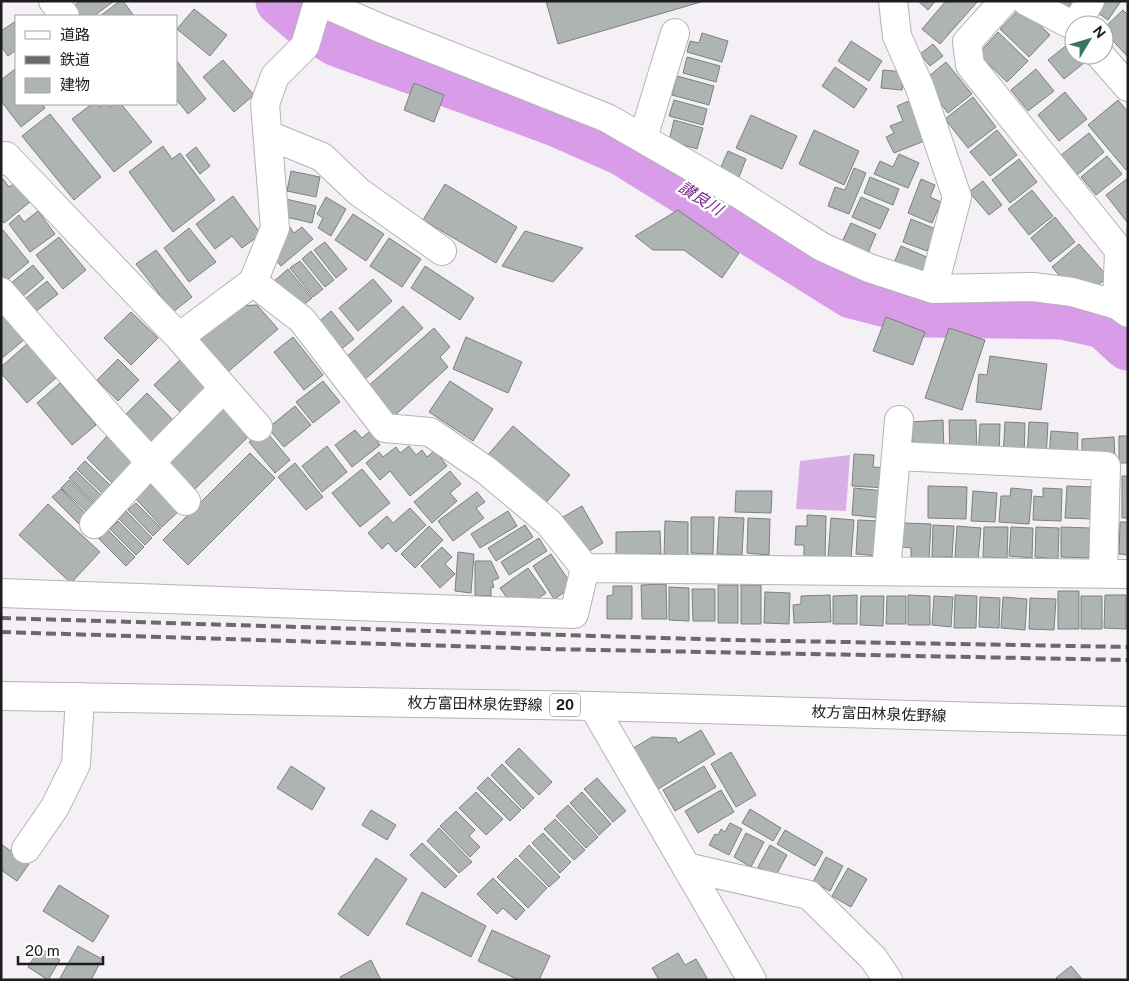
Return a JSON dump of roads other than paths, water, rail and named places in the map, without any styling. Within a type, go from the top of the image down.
[{"type":"street","points":[[53,1],[64,15]]},
{"type":"street","points":[[179,337],[253,282],[275,228],[265,104],[275,76],[305,46],[318,1],[380,28],[607,118],[739,194],[822,247],[869,268],[933,289],[1033,287],[1072,292],[1122,309],[1123,239],[970,65],[967,42],[1004,1]]},
{"type":"street","points":[[893,1],[897,36],[920,88],[957,197],[933,289]]},
{"type":"street","points":[[1026,1],[1064,20]]},
{"type":"street","points":[[1082,15],[1090,1]]},
{"type":"street","points":[[642,138],[675,33]]},
{"type":"street","points":[[1111,65],[1125,77]]},
{"type":"street","points":[[268,135],[322,157],[359,192],[442,251]]},
{"type":"street","points":[[1,161],[6,156],[179,337],[258,427]]},
{"type":"street","points":[[253,282],[302,320],[385,428],[430,432],[487,471],[548,523],[585,568]]},
{"type":"street","points":[[1,292],[105,412],[186,501]]},
{"type":"street","points":[[94,524],[151,462],[224,388]]},
{"type":"street","points":[[886,571],[899,420]]},
{"type":"street","points":[[585,568],[1115,573],[1106,466],[896,456]]},
{"type":"street","points":[[1,593],[574,614],[585,568]]},
{"type":"street","name":"枚方富田林泉佐野線","points":[[1,696],[593,706],[1128,720]]},
{"type":"street","points":[[26,849],[55,806],[76,764],[80,697]]},
{"type":"street","points":[[593,706],[752,980]]},
{"type":"street","points":[[686,867],[809,895],[873,958],[888,980]]},
{"type":"waterway","name":"讃良川","points":[[281,1],[302,19],[337,41],[556,121],[624,151],[852,293],[926,312],[1063,314],[1104,323],[1128,345]]},
{"type":"railway","points":[[1,618],[730,640],[1128,647]]},
{"type":"railway","points":[[1,632],[548,649],[1128,660]]}]
